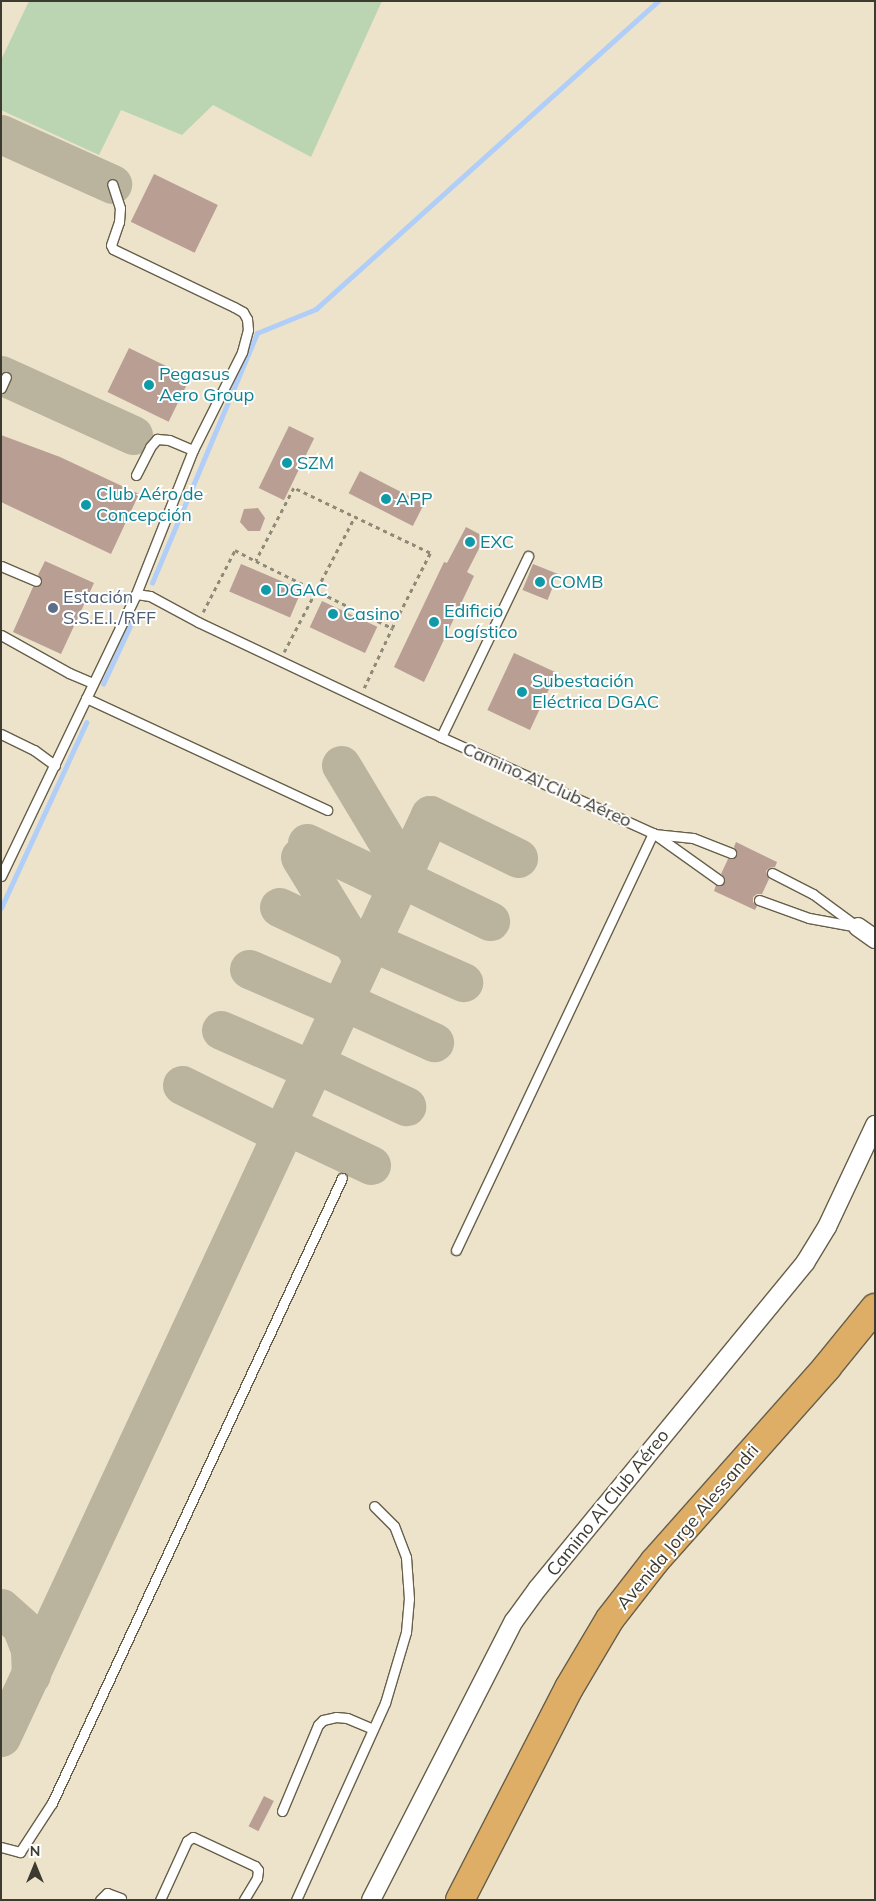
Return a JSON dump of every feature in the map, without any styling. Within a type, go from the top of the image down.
[{"type":"highway","name":"Avenida Jorge Alessandri","points":[[460,1900],[569,1688],[610,1619],[655,1561],[828,1367],[875,1308]]},
{"type":"street","points":[[858,927],[875,939]]},
{"type":"street","name":"Camino Al Club Aéreo","points":[[371,1900],[514,1621],[538,1588],[805,1263],[827,1227],[875,1125]]},
{"type":"lane","points":[[1,876],[5,859],[55,765],[136,594],[193,450],[242,352],[248,330],[243,312],[113,249],[111,245],[120,222],[120,208],[112,184]]},
{"type":"lane","points":[[1,388],[6,377]]},
{"type":"lane","points":[[136,475],[150,447],[157,439],[169,440],[193,450]]},
{"type":"lane","points":[[441,737],[528,556]]},
{"type":"lane","points":[[3,569],[36,581]]},
{"type":"lane","name":"Camino Al Club Aéreo","points":[[136,594],[150,596],[198,622],[441,737],[653,833],[719,880]]},
{"type":"lane","points":[[1,635],[69,673],[93,683]]},
{"type":"lane","points":[[86,698],[327,810]]},
{"type":"lane","points":[[1,734],[34,750],[55,765]]},
{"type":"lane","points":[[456,1250],[653,833]]},
{"type":"lane","name":"Camino Al Club Aéreo","points":[[653,833],[694,838],[731,853]]},
{"type":"lane","points":[[772,872],[813,894],[858,927]]},
{"type":"lane","points":[[759,900],[809,918],[858,927]]},
{"type":"lane","points":[[1,1847],[20,1852],[52,1803],[342,1178]]},
{"type":"lane","points":[[296,1900],[373,1729],[395,1675],[406,1632],[409,1599],[406,1557],[394,1526],[374,1506]]},
{"type":"lane","points":[[282,1811],[318,1725],[323,1720],[336,1717],[347,1718],[373,1729]]},
{"type":"lane","points":[[160,1900],[187,1840],[193,1837],[255,1866],[258,1870],[257,1878],[244,1900]]},
{"type":"lane","points":[[100,1900],[107,1893],[121,1898]]},
{"type":"path","points":[[256,561],[294,488],[430,553],[359,698]]},
{"type":"path","points":[[280,660],[354,518]]},
{"type":"path","points":[[198,622],[235,550],[392,628]]},
{"type":"green space","points":[[29,1],[382,1],[311,157],[213,105],[182,135],[121,110],[99,155],[1,110],[1,60]]},
{"type":"building","points":[[154,174],[218,205],[195,253],[131,222]]},
{"type":"building","name":"Pegasus Aero Group","points":[[129,348],[190,378],[169,422],[108,392]]},
{"type":"building","name":"SZM","points":[[289,426],[314,438],[284,500],[259,488]]},
{"type":"building","name":"Club Aéro de Concepción","points":[[1,435],[60,457],[139,494],[111,554],[1,502]]},
{"type":"building","name":"APP","points":[[360,471],[424,504],[413,526],[349,493]]},
{"type":"building","points":[[258,508],[265,518],[260,531],[248,531],[240,522],[244,509]]},
{"type":"building","name":"Edificio Logístico","points":[[466,527],[485,537],[467,572],[474,576],[424,682],[394,667],[444,562],[447,563]]},
{"type":"building","name":"Estación S.S.E.I./RFF","points":[[45,561],[94,583],[61,654],[13,632],[33,587],[42,584],[42,580],[38,575]]},
{"type":"building","name":"DGAC","points":[[241,564],[302,590],[290,617],[229,592]]},
{"type":"building","name":"COMB","points":[[533,564],[558,574],[548,600],[523,590]]},
{"type":"building","name":"Casino","points":[[322,601],[377,627],[365,653],[310,627]]},
{"type":"building","name":"Subestación Eléctrica DGAC","points":[[514,653],[557,673],[530,730],[487,710]]},
{"type":"building","points":[[736,842],[777,862],[775,867],[769,868],[766,871],[769,879],[762,894],[757,894],[753,897],[753,902],[757,906],[755,910],[714,891],[716,885],[724,883],[725,878],[721,874],[728,859],[737,856],[734,847]]},
{"type":"building","points":[[264,1796],[274,1801],[258,1831],[249,1826]]},
{"type":"waterway","points":[[152,583],[257,333],[316,309],[658,1]]},
{"type":"waterway","points":[[103,684],[136,613]]},
{"type":"waterway","points":[[1,908],[86,723]]},
{"type":"taxiway","points":[[1,134],[112,184]]},
{"type":"taxiway","points":[[1,375],[133,435]]},
{"type":"taxiway","points":[[341,765],[404,870]]},
{"type":"taxiway","points":[[1,1737],[430,815],[518,858]]},
{"type":"taxiway","points":[[307,843],[397,886]]},
{"type":"taxiway","points":[[300,857],[362,958]]},
{"type":"taxiway","points":[[401,878],[490,921]]},
{"type":"taxiway","points":[[279,907],[355,943]]},
{"type":"taxiway","points":[[370,941],[463,982]]},
{"type":"taxiway","points":[[249,969],[339,1008]]},
{"type":"taxiway","points":[[343,1001],[434,1042]]},
{"type":"taxiway","points":[[221,1030],[312,1070]]},
{"type":"taxiway","points":[[314,1063],[406,1106]]},
{"type":"taxiway","points":[[182,1085],[281,1134]]},
{"type":"taxiway","points":[[286,1125],[371,1165]]},
{"type":"taxiway","points":[[1,1608],[21,1626],[30,1650],[31,1675]]},
{"type":"place","name":"Pegasus Aero Group","points":[[149,385]]},
{"type":"place","name":"SZM","points":[[287,463]]},
{"type":"place","name":"APP","points":[[386,499]]},
{"type":"place","name":"Club Aéro de Concepción","points":[[86,505]]},
{"type":"place","name":"EXC","points":[[470,542]]},
{"type":"place","name":"COMB","points":[[540,582]]},
{"type":"place","name":"DGAC","points":[[266,590]]},
{"type":"place","name":"Estación S.S.E.I./RFF","points":[[53,608]]},
{"type":"place","name":"Casino","points":[[333,614]]},
{"type":"place","name":"Edificio Logístico","points":[[434,622]]},
{"type":"place","name":"Subestación Eléctrica DGAC","points":[[522,692]]}]
